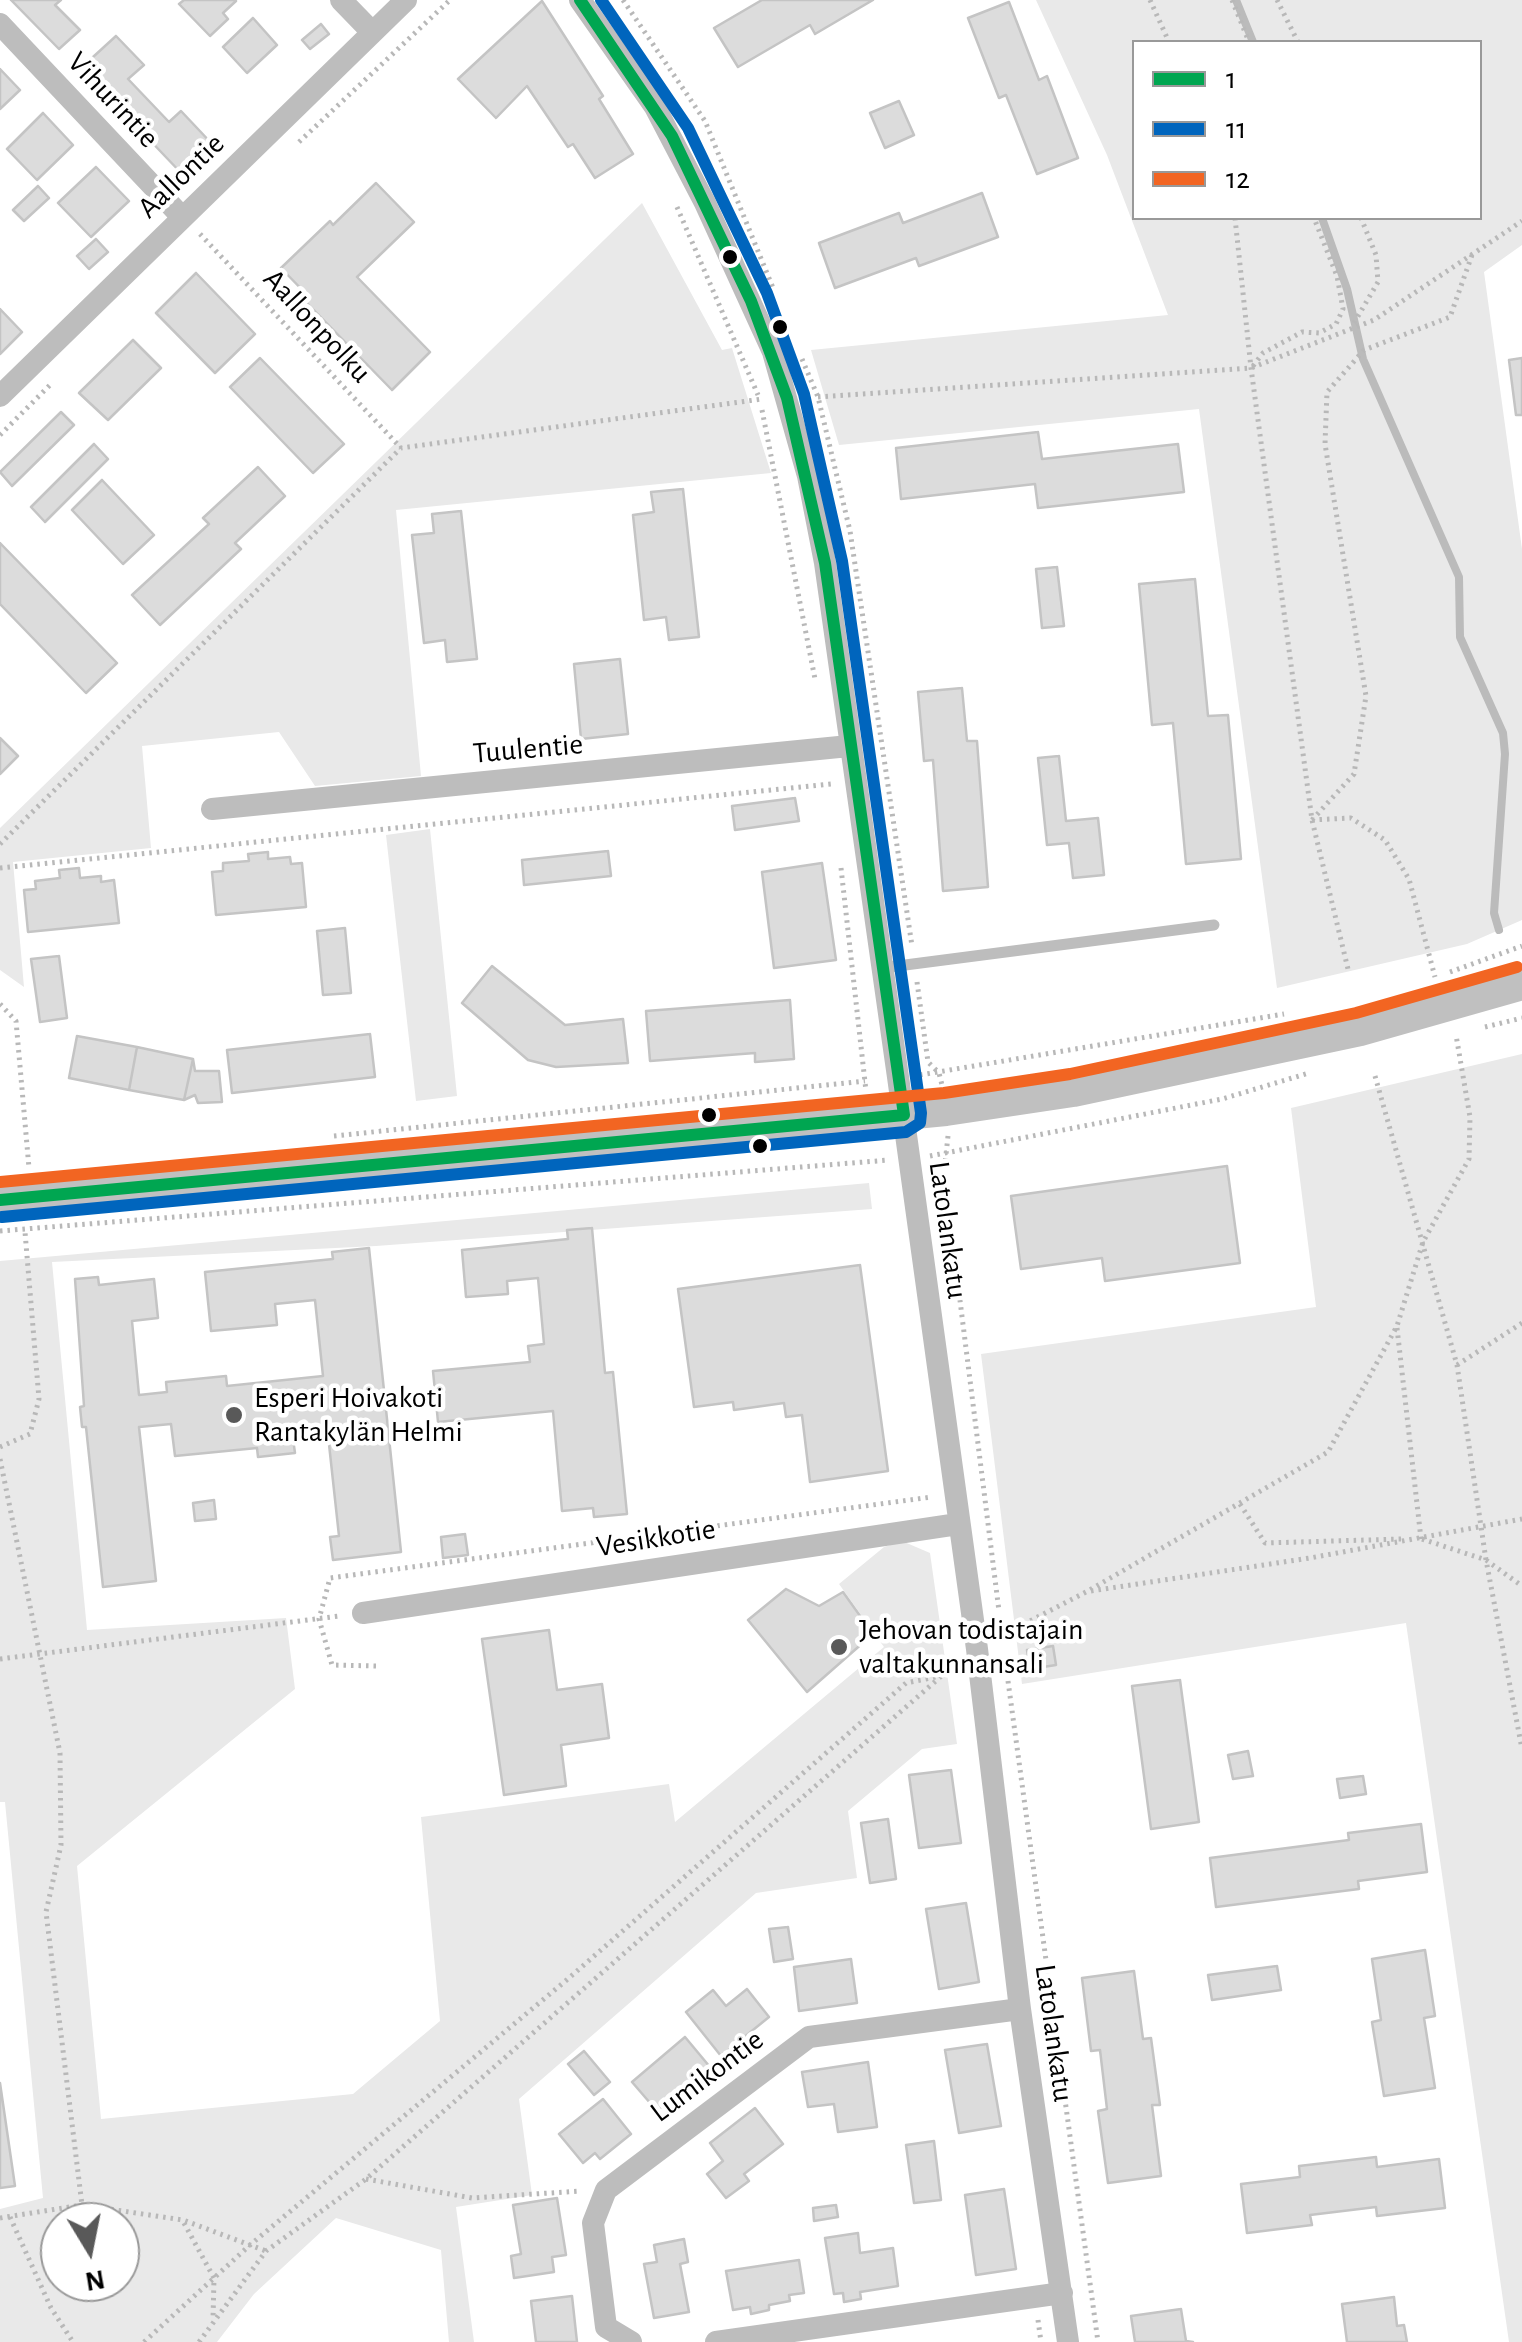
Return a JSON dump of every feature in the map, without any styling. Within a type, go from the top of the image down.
[{"type":"main road","points":[[7,1186],[904,1115],[1092,1087],[1360,1030],[1522,984]]},
{"type":"street","points":[[341,0],[372,32]]},
{"type":"street","name":"Aallontie","points":[[0,396],[406,0]]},
{"type":"street","name":"Latolankatu","points":[[580,0],[672,136],[751,300],[788,398],[825,563],[843,783],[882,968],[904,1115],[977,1649],[1020,2010],[1068,2342]]},
{"type":"street","name":"Vihurintie","points":[[0,24],[182,217]]},
{"type":"street","name":"Tuulentie","points":[[212,809],[839,748]]},
{"type":"street","name":"Vesikkotie","points":[[363,1613],[958,1524]]},
{"type":"street","name":"Lumikontie","points":[[606,2190],[808,2037],[1020,2010]]},
{"type":"street","points":[[606,2190],[593,2223],[606,2327],[630,2342]]},
{"type":"street","points":[[716,2342],[1062,2293]]},
{"type":"lane","points":[[882,968],[1214,925]]},
{"type":"path","points":[[1150,0],[1168,40]]},
{"type":"path","points":[[1232,0],[1248,40]]},
{"type":"path","points":[[1277,0],[1297,40]]},
{"type":"path","points":[[676,204],[760,400],[817,692]]},
{"type":"path","points":[[1235,220],[1251,368],[1312,820],[1348,969]]},
{"type":"path","points":[[1251,368],[1263,354],[1302,332],[1319,332],[1336,324],[1342,309],[1337,276],[1315,220]]},
{"type":"path","points":[[1354,323],[1378,282],[1376,255],[1362,220]]},
{"type":"path","points":[[0,844],[401,448],[760,400],[1251,368],[1374,320],[1522,221]]},
{"type":"path","name":"Aallonpolku","points":[[200,234],[401,448]]},
{"type":"path","points":[[1312,820],[1354,774],[1366,696],[1325,444],[1327,392],[1364,350],[1450,316],[1472,254]]},
{"type":"path","points":[[839,748],[843,783]]},
{"type":"path","points":[[0,868],[843,783],[888,773]]},
{"type":"path","points":[[1312,820],[1351,818],[1385,840],[1409,879],[1435,978]]},
{"type":"path","points":[[841,863],[864,1080]]},
{"type":"path","points":[[1419,982],[1522,946]]},
{"type":"path","points":[[0,1004],[16,1021],[29,1168],[7,1186]]},
{"type":"path","points":[[320,1138],[898,1077],[1299,1011]]},
{"type":"path","points":[[198,2342],[266,2251],[366,2179],[939,1676],[977,1649],[1086,1592],[1328,1452],[1397,1326],[1423,1242],[1469,1159],[1470,1117],[1456,1035]]},
{"type":"path","points":[[1375,1076],[1457,1365],[1486,1560],[1522,1749]]},
{"type":"path","points":[[946,1153],[944,1173],[1004,1650]]},
{"type":"path","points":[[0,1448],[30,1434],[39,1398],[26,1232]]},
{"type":"path","points":[[1457,1365],[1522,1324]]},
{"type":"path","points":[[1397,1326],[1421,1539]]},
{"type":"path","points":[[0,1459],[60,1752],[61,1844],[46,1912],[82,2202]]},
{"type":"path","points":[[1240,1504],[1264,1543],[1421,1539],[1486,1560],[1522,1586]]},
{"type":"path","points":[[1086,1592],[1421,1539],[1522,1519]]},
{"type":"path","points":[[0,1659],[363,1613]]},
{"type":"path","points":[[1006,1668],[1098,2342]]},
{"type":"path","points":[[144,2342],[250,2245],[568,1978],[906,1683],[939,1676]]},
{"type":"path","points":[[366,2179],[472,2198],[606,2190]]},
{"type":"path","points":[[0,2218],[40,2211]]},
{"type":"path","points":[[140,2214],[182,2220],[266,2251]]},
{"type":"path","points":[[10,2216],[51,2308],[73,2342]]},
{"type":"path","points":[[182,2220],[214,2278],[214,2322]]},
{"type":"shaded area","points":[[1036,0],[1522,0],[1522,245],[1484,272],[1522,549],[1522,920],[1467,944],[1277,988],[1199,409],[839,445],[811,350],[1168,315],[1107,155]]},
{"type":"shaded area","points":[[642,203],[722,350],[732,348],[771,473],[396,510],[421,776],[315,786],[279,732],[142,746],[151,848],[13,862],[24,987],[0,970],[0,828]]},
{"type":"shaded area","points":[[430,829],[457,1096],[416,1101],[386,835]]},
{"type":"shaded area","points":[[1522,1054],[1522,2342],[1509,2342],[1406,1623],[1022,1684],[981,1354],[1316,1307],[1291,1108]]},
{"type":"shaded area","points":[[869,1183],[872,1209],[376,1246],[52,1262],[87,1630],[286,1618],[295,1689],[77,1866],[101,2119],[353,2094],[440,2021],[421,1817],[669,1784],[675,1822],[884,1647],[839,1584],[884,1547],[902,1541],[930,1553],[957,1744],[922,1749],[848,1811],[857,1878],[756,1893],[519,2099],[532,2195],[456,2207],[474,2342],[449,2342],[441,2250],[336,2218],[254,2294],[217,2342],[0,2342],[0,2209],[43,2198],[5,1802],[0,1802],[0,1261]]},
{"type":"building","points":[[11,0],[61,0],[55,5],[80,30],[59,49]]},
{"type":"building","points":[[184,0],[236,1],[223,13],[228,19],[210,36],[179,4]]},
{"type":"building","points":[[762,0],[873,0],[815,34],[810,25],[738,67],[714,28]]},
{"type":"building","points":[[542,1],[603,96],[599,99],[633,154],[595,178],[573,144],[568,147],[527,86],[496,118],[458,79]]},
{"type":"building","points":[[1009,2],[1039,80],[1047,76],[1078,158],[1037,174],[1006,95],[999,98],[968,18]]},
{"type":"building","points":[[253,18],[277,45],[247,73],[223,47]]},
{"type":"building","points":[[321,24],[329,34],[310,49],[302,40]]},
{"type":"building","points":[[116,36],[144,65],[128,79],[169,122],[181,111],[214,146],[183,175],[81,68]]},
{"type":"building","points":[[0,69],[20,90],[0,109]]},
{"type":"building","points":[[899,101],[914,135],[885,148],[870,113]]},
{"type":"building","points":[[43,113],[73,145],[37,180],[7,149]]},
{"type":"building","points":[[96,167],[129,201],[91,237],[58,203]]},
{"type":"building","points":[[376,183],[414,222],[357,277],[430,352],[392,390],[305,301],[309,297],[281,268]]},
{"type":"building","points":[[38,186],[49,198],[24,221],[13,210]]},
{"type":"building","points":[[982,193],[998,237],[919,266],[916,258],[835,288],[819,243],[899,213],[903,223]]},
{"type":"building","points":[[96,239],[108,252],[89,269],[77,256]]},
{"type":"building","points":[[196,273],[255,334],[215,373],[156,313]]},
{"type":"building","points":[[0,309],[22,332],[0,354]]},
{"type":"building","points":[[133,340],[161,368],[108,420],[79,393]]},
{"type":"building","points":[[260,358],[344,444],[313,473],[230,387]]},
{"type":"building","points":[[1522,358],[1522,415],[1516,415],[1509,360]]},
{"type":"building","points":[[61,412],[74,425],[12,486],[0,472]]},
{"type":"building","points":[[1038,432],[1042,459],[1178,444],[1184,492],[1038,508],[1035,484],[901,499],[896,448]]},
{"type":"building","points":[[94,444],[108,459],[45,522],[31,507]]},
{"type":"building","points":[[258,467],[285,496],[235,543],[241,549],[160,625],[132,595],[209,524],[203,518]]},
{"type":"building","points":[[102,480],[154,535],[123,564],[72,510]]},
{"type":"building","points":[[683,489],[699,637],[669,640],[666,617],[644,620],[633,515],[654,512],[651,492]]},
{"type":"building","points":[[461,511],[477,659],[447,662],[445,640],[424,643],[412,535],[434,533],[432,514]]},
{"type":"building","points":[[0,543],[117,663],[86,693],[0,604]]},
{"type":"building","points":[[1057,567],[1064,626],[1042,628],[1036,569]]},
{"type":"building","points":[[1195,579],[1208,716],[1228,715],[1241,859],[1186,864],[1173,723],[1152,725],[1139,584]]},
{"type":"building","points":[[620,659],[628,734],[581,739],[574,664]]},
{"type":"building","points":[[962,688],[967,741],[977,741],[988,887],[943,891],[933,760],[924,761],[918,692]]},
{"type":"building","points":[[0,738],[18,756],[0,774]]},
{"type":"building","points":[[1059,756],[1066,821],[1098,818],[1104,875],[1073,878],[1069,843],[1047,845],[1038,758]]},
{"type":"building","points":[[795,798],[799,821],[735,830],[732,806]]},
{"type":"building","points":[[608,851],[611,876],[524,885],[522,860]]},
{"type":"building","points":[[268,852],[268,859],[290,857],[291,864],[302,863],[306,907],[216,915],[212,872],[223,871],[223,863],[249,861],[248,854]]},
{"type":"building","points":[[822,863],[836,960],[774,968],[762,872]]},
{"type":"building","points":[[79,868],[80,878],[101,876],[101,882],[114,880],[119,923],[28,932],[24,890],[36,889],[35,881],[60,878],[59,870]]},
{"type":"building","points":[[345,928],[351,993],[323,995],[317,931]]},
{"type":"building","points":[[59,956],[67,1018],[40,1022],[31,959]]},
{"type":"building","points":[[492,966],[565,1025],[623,1019],[628,1063],[556,1067],[528,1060],[462,1003]]},
{"type":"building","points":[[790,1000],[794,1059],[755,1062],[755,1053],[650,1061],[646,1011]]},
{"type":"building","points":[[370,1034],[375,1077],[232,1093],[227,1050]]},
{"type":"building","points":[[77,1036],[137,1047],[129,1090],[69,1078]]},
{"type":"building","points":[[137,1047],[193,1059],[184,1100],[129,1090]]},
{"type":"building","points":[[193,1059],[195,1071],[219,1071],[222,1102],[198,1103],[195,1095],[184,1100]]},
{"type":"building","points":[[1227,1166],[1240,1263],[1105,1281],[1102,1258],[1021,1269],[1011,1196]]},
{"type":"building","points":[[592,1228],[605,1373],[613,1372],[627,1514],[594,1517],[593,1508],[562,1511],[553,1411],[438,1422],[433,1371],[530,1362],[528,1346],[544,1344],[538,1278],[507,1281],[508,1294],[466,1297],[462,1250],[568,1239],[567,1230]]},
{"type":"building","name":"Esperi Hoivakoti Rantakylän Helmi","points":[[369,1248],[401,1552],[333,1560],[330,1537],[339,1536],[328,1435],[293,1439],[295,1453],[258,1457],[257,1448],[175,1456],[171,1424],[139,1427],[156,1581],[103,1587],[86,1427],[82,1427],[80,1407],[84,1406],[75,1279],[98,1277],[99,1285],[154,1279],[158,1318],[132,1321],[139,1395],[167,1392],[166,1382],[226,1376],[227,1386],[323,1376],[315,1300],[275,1304],[277,1325],[211,1331],[205,1272],[333,1259],[332,1252]]},
{"type":"building","points":[[860,1265],[888,1471],[810,1482],[802,1415],[786,1417],[784,1403],[734,1410],[733,1402],[694,1407],[678,1289]]},
{"type":"building","points":[[214,1500],[216,1519],[195,1521],[193,1503]]},
{"type":"building","points":[[465,1534],[468,1555],[443,1558],[441,1537]]},
{"type":"building","points":[[786,1589],[819,1606],[843,1592],[873,1634],[807,1692],[748,1620]]},
{"type":"building","points":[[549,1630],[557,1690],[602,1684],[609,1738],[561,1745],[566,1786],[504,1795],[482,1639]]},
{"type":"building","points":[[1053,1646],[1056,1665],[1030,1669],[1027,1650]]},
{"type":"building","points":[[1180,1680],[1199,1822],[1151,1829],[1132,1686]]},
{"type":"building","points":[[1248,1751],[1253,1776],[1233,1779],[1228,1755]]},
{"type":"building","points":[[951,1770],[961,1843],[919,1848],[909,1775]]},
{"type":"building","points":[[1363,1776],[1366,1794],[1340,1798],[1337,1779]]},
{"type":"building","points":[[888,1819],[896,1879],[870,1883],[861,1823]]},
{"type":"building","points":[[1421,1824],[1427,1872],[1358,1881],[1359,1889],[1216,1907],[1210,1858],[1349,1840],[1348,1833]]},
{"type":"building","points":[[966,1903],[979,1982],[939,1989],[926,1909]]},
{"type":"building","points":[[788,1927],[793,1959],[774,1962],[769,1929]]},
{"type":"building","points":[[1425,1950],[1435,2016],[1424,2018],[1435,2088],[1384,2096],[1372,2022],[1381,2020],[1372,1959]]},
{"type":"building","points":[[851,1959],[857,2003],[799,2011],[794,1967]]},
{"type":"building","points":[[1277,1966],[1281,1990],[1212,2000],[1208,1975]]},
{"type":"building","points":[[1134,1971],[1143,2039],[1151,2038],[1160,2105],[1152,2105],[1161,2176],[1108,2183],[1098,2111],[1107,2109],[1100,2050],[1091,2051],[1082,1978]]},
{"type":"building","points":[[747,1989],[769,2017],[721,2056],[686,2012],[713,1990],[726,2006]]},
{"type":"building","points":[[685,2037],[710,2067],[657,2111],[632,2082]]},
{"type":"building","points":[[987,2044],[1001,2126],[959,2133],[945,2050]]},
{"type":"building","points":[[584,2051],[610,2082],[594,2095],[568,2064]]},
{"type":"building","points":[[868,2062],[877,2127],[838,2132],[834,2104],[808,2107],[802,2072]]},
{"type":"building","points":[[0,2083],[15,2186],[0,2188]]},
{"type":"building","points":[[603,2099],[631,2134],[600,2159],[595,2153],[583,2163],[559,2134]]},
{"type":"building","points":[[755,2108],[783,2144],[744,2174],[749,2181],[726,2198],[707,2174],[723,2161],[710,2143]]},
{"type":"building","points":[[934,2141],[941,2200],[914,2203],[906,2145]]},
{"type":"building","points":[[1376,2157],[1377,2167],[1439,2159],[1445,2208],[1377,2216],[1376,2207],[1310,2215],[1312,2225],[1247,2233],[1241,2184],[1300,2177],[1299,2166]]},
{"type":"building","points":[[1004,2189],[1016,2269],[976,2275],[965,2195]]},
{"type":"building","points":[[557,2198],[566,2255],[552,2257],[554,2272],[514,2278],[511,2256],[521,2254],[513,2205]]},
{"type":"building","points":[[836,2205],[838,2217],[814,2221],[813,2208]]},
{"type":"building","points":[[858,2233],[860,2253],[893,2248],[898,2286],[860,2292],[861,2299],[844,2302],[843,2293],[834,2294],[825,2238]]},
{"type":"building","points":[[684,2239],[688,2262],[680,2264],[689,2312],[654,2318],[644,2264],[657,2262],[654,2245]]},
{"type":"building","points":[[799,2260],[804,2293],[789,2295],[790,2301],[769,2305],[769,2310],[751,2314],[750,2307],[733,2310],[726,2271]]},
{"type":"building","points":[[572,2296],[577,2342],[536,2342],[531,2301]]},
{"type":"building","points":[[1394,2297],[1397,2326],[1404,2325],[1407,2342],[1347,2342],[1342,2304]]},
{"type":"building","points":[[1181,2309],[1186,2341],[1193,2342],[1135,2342],[1131,2316]]},
{"type":"waterway","points":[[1236,0],[1252,40]]},
{"type":"waterway","points":[[1323,220],[1347,289],[1363,359],[1459,577],[1460,637],[1503,733],[1505,754],[1494,913],[1499,930]]},
{"type":"transit line","name":"1","points":[[0,1200],[904,1115],[825,563],[787,398],[751,301],[672,136],[580,0]]},
{"type":"transit line","name":"11","points":[[2,1217],[906,1132],[920,1123],[842,561],[804,394],[767,293],[688,128],[601,0]]},
{"type":"transit line","name":"12","points":[[0,1182],[944,1093],[1070,1074],[1356,1013],[1517,967]]},
{"type":"place","name":"Esperi Hoivakoti Rantakylän Helmi","points":[[234,1415]]},
{"type":"place","name":"Jehovan todistajain valtakunnansali","points":[[839,1647]]}]
